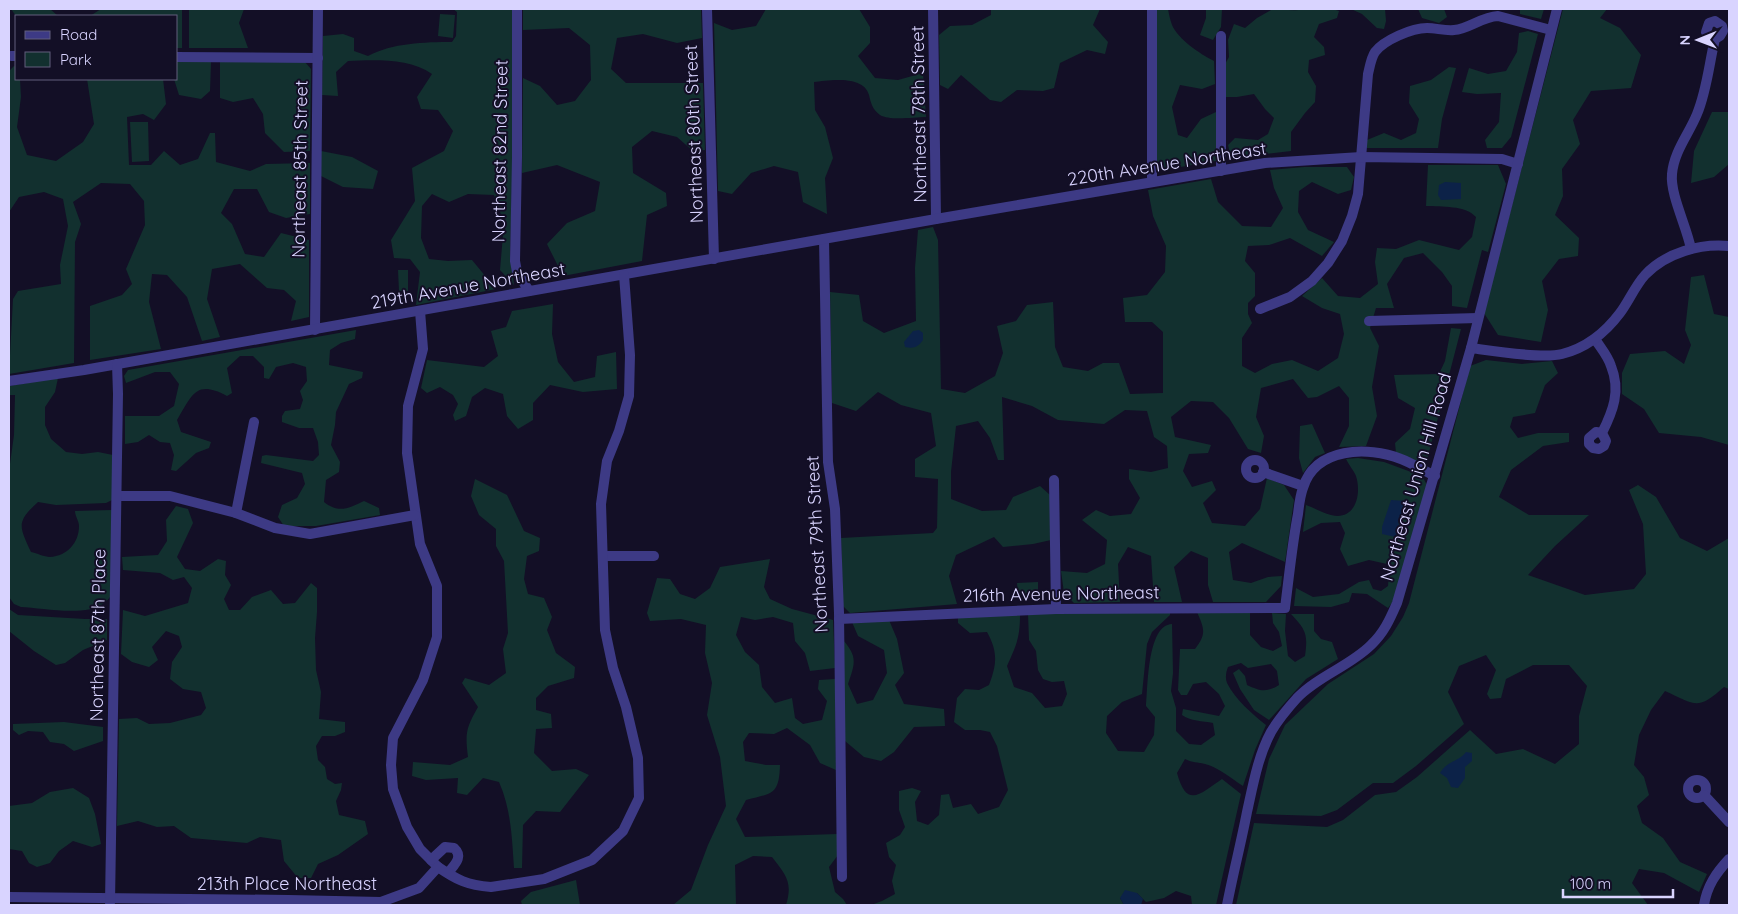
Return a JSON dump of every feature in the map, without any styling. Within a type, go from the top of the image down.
[{"type":"street","name":"Northeast 85th Street","points":[[315,330],[318,9]]},
{"type":"street","name":"Northeast 82nd Street","points":[[517,9],[515,261],[517,272],[529,291]]},
{"type":"street","name":"Northeast 80th Street","points":[[707,9],[714,259]]},
{"type":"street","name":"Northeast 78th Street","points":[[934,9],[936,219]]},
{"type":"street","points":[[1152,9],[1152,182]]},
{"type":"street","name":"Northeast Union Hill Road","points":[[1227,905],[1253,785],[1262,753],[1271,732],[1285,712],[1299,697],[1320,679],[1370,646],[1388,623],[1397,603],[1471,348],[1557,9]]},
{"type":"street","points":[[1260,309],[1290,297],[1312,281],[1328,263],[1345,234],[1356,202],[1368,74],[1376,50],[1387,42],[1416,29],[1455,30],[1490,17],[1498,16],[1551,30]]},
{"type":"street","points":[[1221,36],[1221,171]]},
{"type":"street","points":[[1691,249],[1674,191],[1672,175],[1680,146],[1697,115],[1715,39]]},
{"type":"street","points":[[178,57],[318,58]]},
{"type":"street","name":"220th Avenue Northeast","points":[[824,239],[1265,164],[1361,157],[1502,159],[1518,164]]},
{"type":"street","name":"219th Avenue Northeast","points":[[9,381],[420,312],[824,239]]},
{"type":"street","name":"Northeast 79th Street","points":[[824,239],[828,462],[834,509],[839,619],[842,877]]},
{"type":"street","points":[[1471,348],[1539,355],[1560,355],[1578,348],[1595,339],[1620,312],[1647,273],[1671,257],[1691,249],[1706,246],[1729,246]]},
{"type":"street","points":[[420,312],[422,349],[408,406],[407,453],[420,544],[437,586],[438,637],[423,680],[393,738],[390,765],[393,789],[407,827],[420,849],[434,863],[459,881],[472,885],[491,887],[544,879],[592,860],[623,831],[639,798],[638,758],[626,708],[613,668],[605,630],[602,504],[607,460],[619,431],[629,396],[630,355],[624,275]]},
{"type":"street","points":[[1369,321],[1478,318]]},
{"type":"street","points":[[1595,339],[1611,366],[1616,393],[1615,405],[1602,433]]},
{"type":"street","name":"Northeast 87th Place","points":[[110,902],[117,496],[117,364]]},
{"type":"street","points":[[236,513],[254,422]]},
{"type":"street","points":[[1263,472],[1303,486],[1319,463],[1334,455],[1360,452],[1378,453],[1401,459],[1435,476]]},
{"type":"street","points":[[1054,480],[1056,609]]},
{"type":"street","name":"216th Avenue Northeast","points":[[839,619],[1056,609],[1285,608],[1294,534],[1303,486]]},
{"type":"street","points":[[117,496],[170,496],[236,513],[275,528],[310,534],[416,515]]},
{"type":"street","points":[[603,556],[654,556]]},
{"type":"street","points":[[1704,795],[1729,822]]},
{"type":"street","name":"213th Place Northeast","points":[[9,897],[110,902],[289,900],[381,902],[419,888],[445,847],[454,848],[458,853],[458,859],[448,873]]},
{"type":"street","points":[[1704,905],[1706,895],[1718,870],[1729,859]]},
{"type":"green space","points":[[1324,8],[1339,11],[1337,18],[1319,24],[1314,37],[1324,47],[1325,55],[1309,60],[1308,72],[1316,86],[1315,102],[1291,132],[1291,151],[1231,158],[1228,145],[1235,138],[1258,140],[1268,134],[1274,118],[1254,94],[1224,97],[1224,66],[1229,57],[1228,40],[1234,24],[1245,28],[1257,18],[1273,9]]},
{"type":"green space","points":[[11,9],[50,9],[57,15],[15,15]]},
{"type":"green space","points":[[101,9],[182,9],[182,48],[178,48],[178,15],[92,15]]},
{"type":"green space","points":[[189,9],[244,9],[239,23],[248,48],[189,48]]},
{"type":"green space","points":[[453,9],[513,9],[513,149],[510,255],[514,285],[500,270],[504,223],[494,195],[468,194],[449,202],[432,194],[422,206],[421,238],[429,259],[448,261],[472,260],[496,289],[416,305],[420,272],[410,259],[394,258],[391,240],[415,201],[412,168],[444,151],[453,131],[438,110],[421,109],[417,97],[432,74],[413,65],[392,61],[348,61],[336,72],[338,96],[322,95],[323,36],[343,34],[354,38],[354,51],[368,56],[387,48],[398,46],[452,42],[456,36],[457,12]]},
{"type":"green space","points":[[523,9],[701,9],[702,38],[677,43],[643,34],[617,38],[611,69],[626,83],[703,83],[705,150],[693,151],[677,137],[652,131],[632,147],[633,173],[666,193],[667,206],[647,215],[642,261],[563,276],[547,244],[567,223],[595,211],[600,182],[557,165],[522,173],[523,78],[540,86],[557,105],[575,101],[591,80],[590,45],[569,28],[523,30]]},
{"type":"green space","points":[[766,9],[859,9],[870,27],[870,43],[858,56],[875,78],[898,80],[923,73],[926,117],[884,117],[872,106],[866,89],[860,84],[845,80],[814,82],[815,110],[825,127],[833,158],[825,178],[827,214],[803,202],[798,172],[774,166],[751,173],[732,194],[718,191],[714,23],[732,30],[756,26]]},
{"type":"green space","points":[[991,9],[1100,9],[1093,25],[1108,42],[1105,54],[1087,50],[1060,63],[1054,88],[1043,91],[1017,90],[1001,102],[990,100],[961,75],[948,89],[940,85],[939,35],[950,26],[972,25],[991,15]]},
{"type":"green space","points":[[1157,9],[1168,9],[1172,25],[1179,36],[1196,50],[1214,61],[1215,84],[1202,89],[1180,85],[1172,107],[1178,135],[1187,138],[1201,119],[1216,112],[1216,161],[1157,171]]},
{"type":"green space","points":[[1206,9],[1222,9],[1221,27],[1213,40],[1200,35],[1206,18]]},
{"type":"green space","points":[[1351,9],[1385,9],[1386,21],[1384,29],[1377,28],[1362,14]]},
{"type":"green space","points":[[1418,9],[1444,9],[1447,17],[1439,23],[1422,18]]},
{"type":"green space","points":[[1520,9],[1544,9],[1541,19],[1520,14]]},
{"type":"green space","points":[[1563,9],[1607,9],[1600,18],[1620,28],[1641,55],[1631,88],[1591,91],[1573,120],[1580,144],[1562,169],[1563,196],[1555,215],[1579,238],[1578,256],[1559,259],[1542,281],[1548,310],[1541,342],[1498,335],[1484,313]]},
{"type":"green space","points":[[440,14],[455,15],[453,38],[438,36]]},
{"type":"green space","points":[[1528,31],[1538,34],[1511,137],[1502,148],[1487,148],[1485,140],[1499,122],[1501,93],[1477,94],[1462,92],[1469,68],[1488,74],[1506,71],[1517,52],[1519,33]]},
{"type":"green space","points":[[178,62],[211,62],[210,91],[201,99],[179,95],[174,80],[178,80]]},
{"type":"green space","points":[[220,62],[305,62],[311,69],[310,151],[284,152],[265,133],[263,114],[253,98],[233,102],[220,98]]},
{"type":"green space","points":[[15,66],[15,80],[20,80],[21,97],[17,127],[27,155],[56,161],[83,142],[94,124],[87,80],[163,80],[166,104],[154,120],[143,114],[127,117],[129,165],[151,165],[164,151],[180,165],[198,159],[210,133],[215,133],[216,162],[250,171],[266,164],[310,163],[310,214],[286,218],[269,212],[257,189],[234,189],[221,213],[232,224],[245,254],[264,257],[281,233],[309,240],[309,317],[291,321],[296,301],[284,290],[267,288],[240,264],[212,269],[207,299],[220,337],[202,341],[187,297],[167,275],[152,274],[149,302],[161,349],[90,360],[90,306],[122,295],[132,284],[126,269],[145,225],[144,201],[130,184],[101,183],[73,202],[81,224],[75,242],[74,363],[9,374],[13,299],[18,291],[61,284],[60,265],[68,226],[63,199],[44,192],[19,197],[9,212],[9,71]]},
{"type":"green space","points":[[1449,67],[1456,68],[1442,119],[1438,148],[1366,148],[1367,140],[1384,133],[1401,140],[1416,133],[1419,119],[1409,103],[1410,86],[1431,80]]},
{"type":"green space","points":[[1712,112],[1729,112],[1729,164],[1714,177],[1691,183],[1694,151]]},
{"type":"green space","points":[[130,122],[148,122],[149,161],[132,162]]},
{"type":"green space","points":[[321,151],[352,157],[378,171],[373,189],[343,187],[321,176]]},
{"type":"green space","points":[[1428,165],[1498,165],[1506,184],[1488,252],[1482,250],[1467,308],[1452,306],[1452,286],[1442,272],[1423,253],[1404,258],[1387,284],[1394,308],[1376,308],[1370,328],[1379,346],[1372,387],[1377,416],[1366,446],[1339,447],[1349,426],[1349,398],[1339,386],[1317,397],[1308,398],[1293,379],[1261,388],[1256,417],[1264,436],[1261,453],[1248,449],[1229,418],[1213,402],[1191,401],[1171,417],[1175,437],[1211,445],[1208,453],[1189,454],[1183,471],[1192,487],[1212,481],[1216,490],[1203,503],[1212,523],[1245,526],[1260,509],[1267,478],[1284,485],[1294,500],[1285,562],[1242,543],[1229,552],[1233,580],[1251,583],[1268,577],[1282,576],[1281,586],[1266,602],[1213,602],[1208,585],[1208,558],[1191,551],[1174,567],[1182,602],[1154,602],[1151,556],[1128,547],[1118,564],[1120,602],[1074,603],[1064,593],[1061,571],[1087,573],[1105,564],[1107,540],[1082,520],[1096,510],[1110,516],[1131,514],[1140,498],[1129,479],[1129,469],[1151,472],[1168,468],[1167,446],[1154,437],[1147,411],[1125,410],[1104,424],[1058,420],[1032,406],[1002,397],[1004,460],[998,460],[990,438],[978,421],[956,426],[951,472],[951,499],[982,511],[1006,510],[1013,497],[1040,486],[1050,495],[1051,540],[1003,547],[994,537],[956,555],[949,576],[957,604],[850,613],[843,606],[841,538],[933,533],[937,528],[938,479],[915,477],[915,459],[936,446],[931,413],[901,405],[878,392],[856,411],[832,403],[830,292],[859,295],[863,321],[884,333],[916,321],[915,268],[918,230],[933,227],[938,240],[941,389],[965,393],[995,376],[1003,353],[997,326],[1016,321],[1027,305],[1053,302],[1055,347],[1063,367],[1088,371],[1103,363],[1119,363],[1130,394],[1163,393],[1163,332],[1152,322],[1125,322],[1123,298],[1147,295],[1165,272],[1166,246],[1153,216],[1148,190],[1211,179],[1218,202],[1242,226],[1271,227],[1283,208],[1274,188],[1270,170],[1304,167],[1347,167],[1354,177],[1351,190],[1338,194],[1312,182],[1299,191],[1298,212],[1308,230],[1334,242],[1322,256],[1290,238],[1269,245],[1248,246],[1245,261],[1255,273],[1255,296],[1248,303],[1248,314],[1252,323],[1242,338],[1242,366],[1255,373],[1272,364],[1292,360],[1318,371],[1338,358],[1344,334],[1340,314],[1322,308],[1302,296],[1322,278],[1338,296],[1360,298],[1378,284],[1375,262],[1377,248],[1396,249],[1419,240],[1459,250],[1472,237],[1476,217],[1471,213],[1453,207],[1426,206]]},
{"type":"green space","points":[[398,270],[408,270],[408,291],[399,291]]},
{"type":"green space","points":[[1704,275],[1714,314],[1729,317],[1729,445],[1701,437],[1659,433],[1644,409],[1622,394],[1622,373],[1630,354],[1665,351],[1684,364],[1691,345],[1685,330],[1691,277]]},
{"type":"green space","points":[[553,304],[552,334],[558,362],[574,382],[595,377],[597,356],[616,352],[617,389],[583,392],[550,385],[533,403],[533,420],[518,429],[507,416],[503,394],[485,388],[472,397],[466,416],[455,421],[453,415],[458,404],[453,395],[440,387],[427,393],[421,388],[427,360],[484,367],[498,356],[491,331],[506,327],[512,311]]},
{"type":"green space","points":[[1451,328],[1461,329],[1427,460],[1422,463],[1396,453],[1395,443],[1410,429],[1415,408],[1398,398],[1394,375],[1439,374],[1445,361]]},
{"type":"green space","points":[[356,330],[355,339],[341,343],[330,350],[329,365],[363,372],[362,378],[349,384],[336,412],[331,445],[340,462],[339,472],[326,480],[324,502],[334,508],[344,509],[364,501],[379,508],[380,515],[316,526],[284,526],[278,517],[282,505],[297,498],[305,484],[302,473],[261,463],[262,456],[313,461],[319,455],[318,442],[313,428],[299,428],[282,422],[282,416],[285,411],[300,409],[303,400],[300,391],[307,381],[306,367],[293,363],[276,367],[269,379],[264,378],[264,367],[253,356],[240,356],[227,368],[232,393],[227,396],[208,389],[201,390],[191,397],[177,420],[181,432],[211,442],[209,448],[196,453],[176,471],[171,470],[174,455],[170,443],[160,442],[149,435],[138,442],[125,444],[125,416],[159,416],[174,406],[179,384],[170,372],[155,372],[126,383],[124,376],[128,370]]},
{"type":"green space","points":[[1486,360],[1522,364],[1552,361],[1558,373],[1545,385],[1535,413],[1513,417],[1510,427],[1518,438],[1538,433],[1569,433],[1569,442],[1543,446],[1511,470],[1499,497],[1529,515],[1589,515],[1555,546],[1528,575],[1585,595],[1634,589],[1646,574],[1643,524],[1629,490],[1638,485],[1656,497],[1680,538],[1707,551],[1729,538],[1729,689],[1724,687],[1702,703],[1690,702],[1665,691],[1651,710],[1639,735],[1634,765],[1644,777],[1649,795],[1637,806],[1642,823],[1663,838],[1680,862],[1707,874],[1699,892],[1664,873],[1639,869],[1632,883],[1648,905],[1236,905],[1254,823],[1327,827],[1343,820],[1375,795],[1396,792],[1417,777],[1470,730],[1496,754],[1523,749],[1555,764],[1579,744],[1579,716],[1587,686],[1569,665],[1533,665],[1506,679],[1501,698],[1490,699],[1487,694],[1496,670],[1486,655],[1459,666],[1448,692],[1464,724],[1416,766],[1393,783],[1373,783],[1337,810],[1321,816],[1256,814],[1269,759],[1285,725],[1328,684],[1374,654],[1391,636],[1403,617],[1409,603],[1470,366]]},
{"type":"green space","points":[[58,378],[55,392],[45,407],[45,425],[51,439],[66,452],[82,454],[98,452],[113,455],[112,500],[106,503],[56,505],[38,502],[23,520],[22,530],[31,552],[48,557],[56,556],[71,548],[77,538],[79,526],[75,511],[112,510],[112,594],[104,603],[87,610],[64,611],[21,607],[14,604],[9,597],[9,471],[14,435],[15,395],[9,395],[9,386]]},
{"type":"green space","points":[[1312,424],[1325,453],[1315,457],[1303,473],[1299,458],[1300,426]]},
{"type":"green space","points":[[1358,458],[1384,462],[1422,476],[1427,485],[1394,600],[1388,608],[1367,594],[1352,593],[1349,602],[1331,607],[1294,606],[1296,588],[1313,597],[1339,594],[1359,582],[1369,580],[1373,589],[1381,591],[1388,586],[1389,574],[1387,564],[1369,560],[1348,566],[1340,549],[1345,533],[1340,522],[1321,523],[1303,532],[1306,505],[1331,515],[1339,516],[1346,514],[1355,505],[1358,483],[1346,459]]},
{"type":"green space","points":[[475,479],[507,495],[524,531],[540,538],[539,551],[527,556],[524,579],[528,594],[544,598],[552,617],[547,630],[556,653],[575,667],[574,678],[548,686],[536,698],[536,710],[551,714],[552,728],[536,729],[534,753],[552,771],[576,769],[589,775],[560,812],[536,811],[523,825],[522,868],[514,868],[512,835],[506,803],[499,782],[483,778],[467,795],[457,793],[458,778],[426,780],[412,776],[413,762],[450,765],[468,757],[467,731],[478,707],[462,683],[465,678],[489,685],[506,673],[503,649],[508,633],[504,561],[496,546],[496,529],[479,515],[471,496]]},
{"type":"green space","points":[[176,506],[188,509],[193,523],[177,557],[185,569],[200,571],[218,559],[226,561],[225,575],[231,585],[224,599],[229,610],[240,610],[252,597],[271,590],[283,604],[295,603],[311,583],[317,588],[315,638],[316,670],[321,692],[319,719],[345,722],[345,732],[335,736],[322,736],[316,746],[318,760],[325,767],[327,779],[335,784],[342,783],[336,801],[339,815],[365,821],[368,834],[338,855],[318,864],[311,878],[298,878],[284,861],[281,840],[260,837],[247,843],[191,838],[174,826],[157,827],[138,821],[117,826],[119,719],[137,718],[149,724],[170,723],[201,715],[206,708],[201,692],[183,689],[170,679],[172,662],[182,647],[179,636],[166,631],[152,647],[158,660],[149,667],[132,662],[121,654],[123,610],[145,616],[188,603],[192,588],[184,577],[173,580],[160,573],[123,570],[122,557],[158,555],[167,541],[166,520]]},
{"type":"green space","points":[[770,559],[764,587],[770,599],[792,609],[833,620],[835,668],[810,671],[805,653],[795,641],[793,623],[773,617],[755,620],[741,617],[736,635],[745,652],[759,665],[762,687],[775,703],[792,698],[795,718],[803,724],[822,720],[827,701],[818,689],[819,680],[835,679],[836,770],[820,763],[810,745],[787,728],[774,734],[749,733],[743,742],[745,761],[766,765],[780,765],[778,782],[773,791],[768,794],[746,800],[736,819],[745,837],[837,834],[838,855],[829,867],[835,892],[847,905],[786,905],[789,890],[787,879],[781,869],[772,857],[753,856],[735,865],[736,905],[673,905],[691,890],[708,845],[726,806],[720,757],[707,715],[712,683],[705,653],[706,625],[681,619],[650,621],[647,613],[657,578],[670,579],[680,594],[695,599],[710,588],[720,567]]},
{"type":"green space","points":[[1038,582],[1038,593],[1018,594],[1017,583]]},
{"type":"green space","points":[[9,609],[18,615],[107,619],[107,640],[83,650],[65,663],[56,665],[34,651],[9,631]]},
{"type":"green space","points":[[1170,611],[1170,615],[1152,632],[1147,644],[1142,694],[1122,702],[1107,716],[1106,733],[1118,751],[1144,752],[1154,735],[1155,717],[1146,706],[1150,658],[1158,635],[1164,627],[1172,624],[1173,673],[1171,691],[1176,708],[1176,731],[1189,744],[1201,745],[1215,735],[1213,723],[1193,720],[1182,715],[1183,709],[1219,716],[1225,706],[1219,694],[1206,682],[1193,684],[1187,695],[1181,695],[1178,690],[1180,649],[1195,649],[1203,635],[1203,627],[1197,612],[1250,613],[1250,635],[1261,647],[1273,651],[1282,646],[1279,632],[1273,623],[1272,613],[1286,614],[1285,631],[1288,656],[1295,662],[1305,656],[1306,637],[1300,624],[1291,614],[1314,614],[1314,631],[1321,639],[1332,642],[1338,659],[1306,679],[1269,720],[1254,710],[1240,689],[1233,673],[1239,669],[1245,676],[1247,685],[1259,690],[1267,690],[1279,685],[1277,671],[1271,664],[1248,668],[1241,663],[1228,667],[1226,679],[1230,689],[1244,706],[1266,725],[1243,786],[1215,768],[1185,759],[1177,773],[1185,792],[1190,795],[1201,793],[1222,779],[1241,794],[1216,905],[1192,905],[1191,896],[1176,891],[1164,898],[1146,902],[1137,893],[1120,898],[1124,905],[871,905],[895,894],[892,881],[896,865],[889,857],[886,843],[900,835],[905,827],[899,810],[899,791],[912,788],[921,791],[915,802],[917,821],[928,825],[939,815],[941,795],[949,794],[953,808],[971,804],[978,814],[999,807],[1008,790],[997,746],[990,732],[965,730],[954,722],[957,698],[965,689],[979,690],[989,685],[995,664],[995,652],[987,632],[970,633],[958,623],[958,617],[1020,615],[1017,642],[1007,666],[1014,687],[1032,693],[1045,708],[1062,706],[1067,694],[1064,681],[1052,682],[1043,679],[1038,670],[1036,651],[1029,640],[1028,614]]},
{"type":"green space","points":[[889,620],[897,639],[904,673],[895,685],[904,704],[944,709],[945,726],[914,727],[894,752],[881,761],[864,757],[845,741],[843,640],[853,656],[854,661],[848,684],[857,704],[873,700],[887,673],[884,650],[858,636],[852,622]]},
{"type":"green space","points":[[64,722],[103,727],[103,741],[74,751],[64,744],[50,742],[43,732],[28,731],[19,735],[13,730],[13,724]]},
{"type":"green space","points":[[73,788],[89,798],[95,814],[101,844],[92,847],[73,841],[59,851],[50,863],[37,867],[29,863],[22,851],[9,849],[9,806],[32,803],[50,792]]},
{"type":"green space","points":[[576,880],[580,905],[522,905],[521,901],[531,892]]},
{"type":"water","points":[[1445,182],[1461,183],[1461,199],[1441,200],[1438,195],[1439,185]]},
{"type":"water","points":[[919,330],[923,333],[923,340],[913,348],[905,347],[904,342],[913,331]]},
{"type":"water","points":[[1391,500],[1406,501],[1408,504],[1405,518],[1398,522],[1399,525],[1404,527],[1402,537],[1400,538],[1382,534],[1382,527]]},
{"type":"water","points":[[1466,752],[1472,753],[1472,761],[1465,767],[1465,778],[1458,788],[1451,787],[1447,778],[1440,773],[1446,766]]},
{"type":"water","points":[[1125,890],[1137,893],[1143,899],[1141,905],[1124,905],[1120,898]]}]
